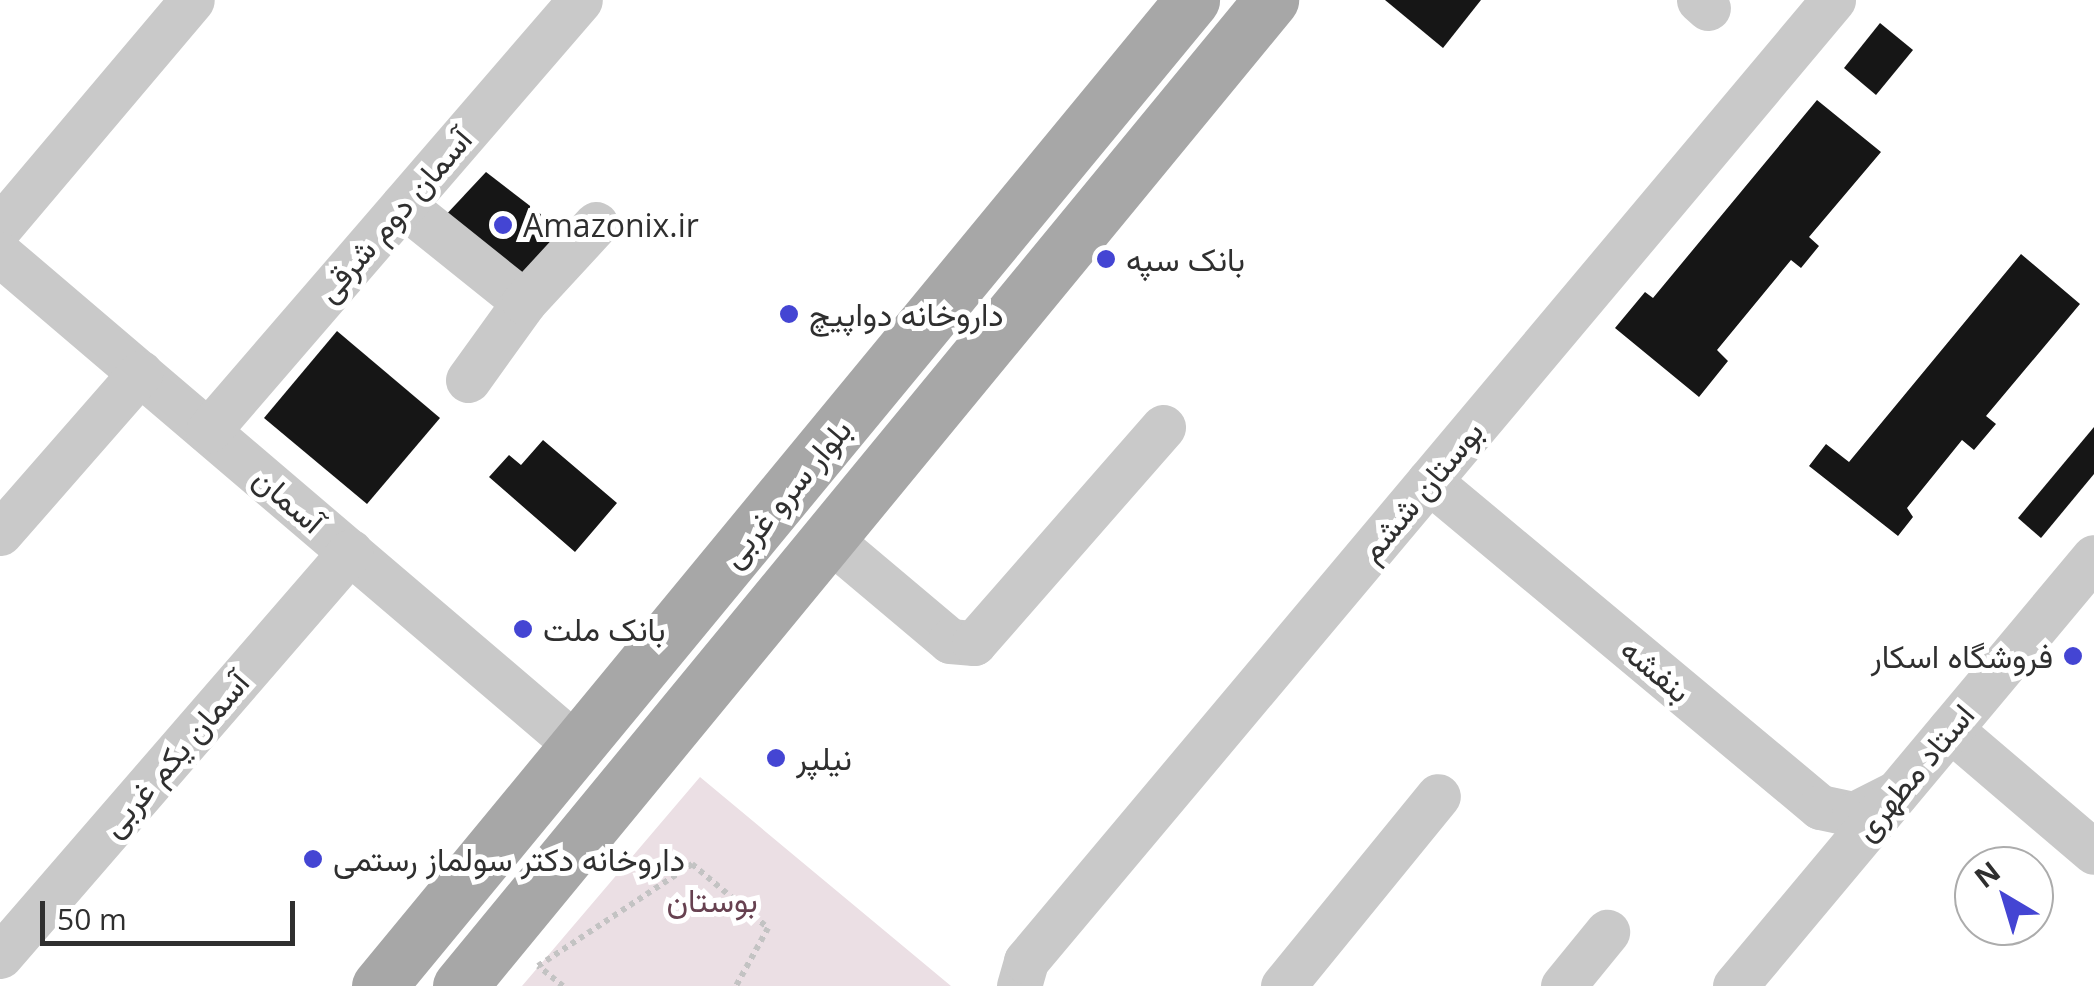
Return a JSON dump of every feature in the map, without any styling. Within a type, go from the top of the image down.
[{"type":"main road","name":"بلوار سرو غربی","points":[[379,986],[1192,0]]},
{"type":"main road","name":"بلوار سرو غربی","points":[[460,986],[1272,0]]},
{"type":"street","points":[[0,227],[192,0]]},
{"type":"street","name":"آسمان دوم شرقی","points":[[208,431],[580,0]]},
{"type":"street","name":"بوستان ششم","points":[[1018,986],[1026,961],[1833,0]]},
{"type":"street","points":[[403,205],[524,302]]},
{"type":"street","points":[[468,380],[524,302],[596,224]]},
{"type":"street","name":"آسمان","points":[[0,254],[577,746]]},
{"type":"street","points":[[0,532],[140,373]]},
{"type":"street","points":[[829,539],[950,640],[974,643],[1163,428]]},
{"type":"street","name":"بنفشه","points":[[1429,481],[1820,807],[1854,814],[1896,794]]},
{"type":"street","name":"آسمان یکم غربی","points":[[0,956],[350,552]]},
{"type":"street","name":"استاد مطهری","points":[[1734,986],[2094,558]]},
{"type":"street","points":[[1950,729],[2094,852]]},
{"type":"street","points":[[1283,986],[1438,796]]},
{"type":"street","points":[[1563,986],[1607,932]]},
{"type":"path","points":[[563,986],[538,966],[692,864],[768,928],[736,986]]},
{"type":"green space","name":"بوستان","points":[[700,777],[951,986],[522,986]]},
{"type":"building","points":[[1385,0],[1481,0],[1443,48]]},
{"type":"building","points":[[1880,23],[1913,50],[1876,95],[1844,68]]},
{"type":"building","points":[[1817,100],[1881,152],[1809,237],[1819,246],[1801,268],[1791,260],[1717,350],[1728,361],[1699,397],[1615,328],[1645,292],[1653,298]]},
{"type":"building","name":"Amazonix.ir","points":[[486,172],[564,232],[524,283],[442,219]]},
{"type":"building","points":[[2021,254],[2080,304],[1986,416],[1996,424],[1974,450],[1962,440],[1907,508],[1913,517],[1898,536],[1809,466],[1826,444],[1849,462]]},
{"type":"building","points":[[337,331],[440,418],[367,504],[264,418]]},
{"type":"building","points":[[2094,427],[2094,474],[2041,538],[2018,518]]},
{"type":"building","points":[[543,440],[617,503],[575,552],[489,477],[509,455],[521,465]]},
{"type":"place","name":"Amazonix.ir","points":[[503,225]]},
{"type":"place","name":"بانک سپه","points":[[1106,259]]},
{"type":"place","name":"داروخانه دواپیچ","points":[[789,314]]},
{"type":"place","name":"بانک ملت","points":[[523,629]]},
{"type":"place","name":"فروشگاه اسکار","points":[[2073,656]]},
{"type":"place","name":"نیلپر","points":[[776,758]]},
{"type":"place","name":"داروخانه دکتر سولماز رستمی","points":[[313,859]]}]
